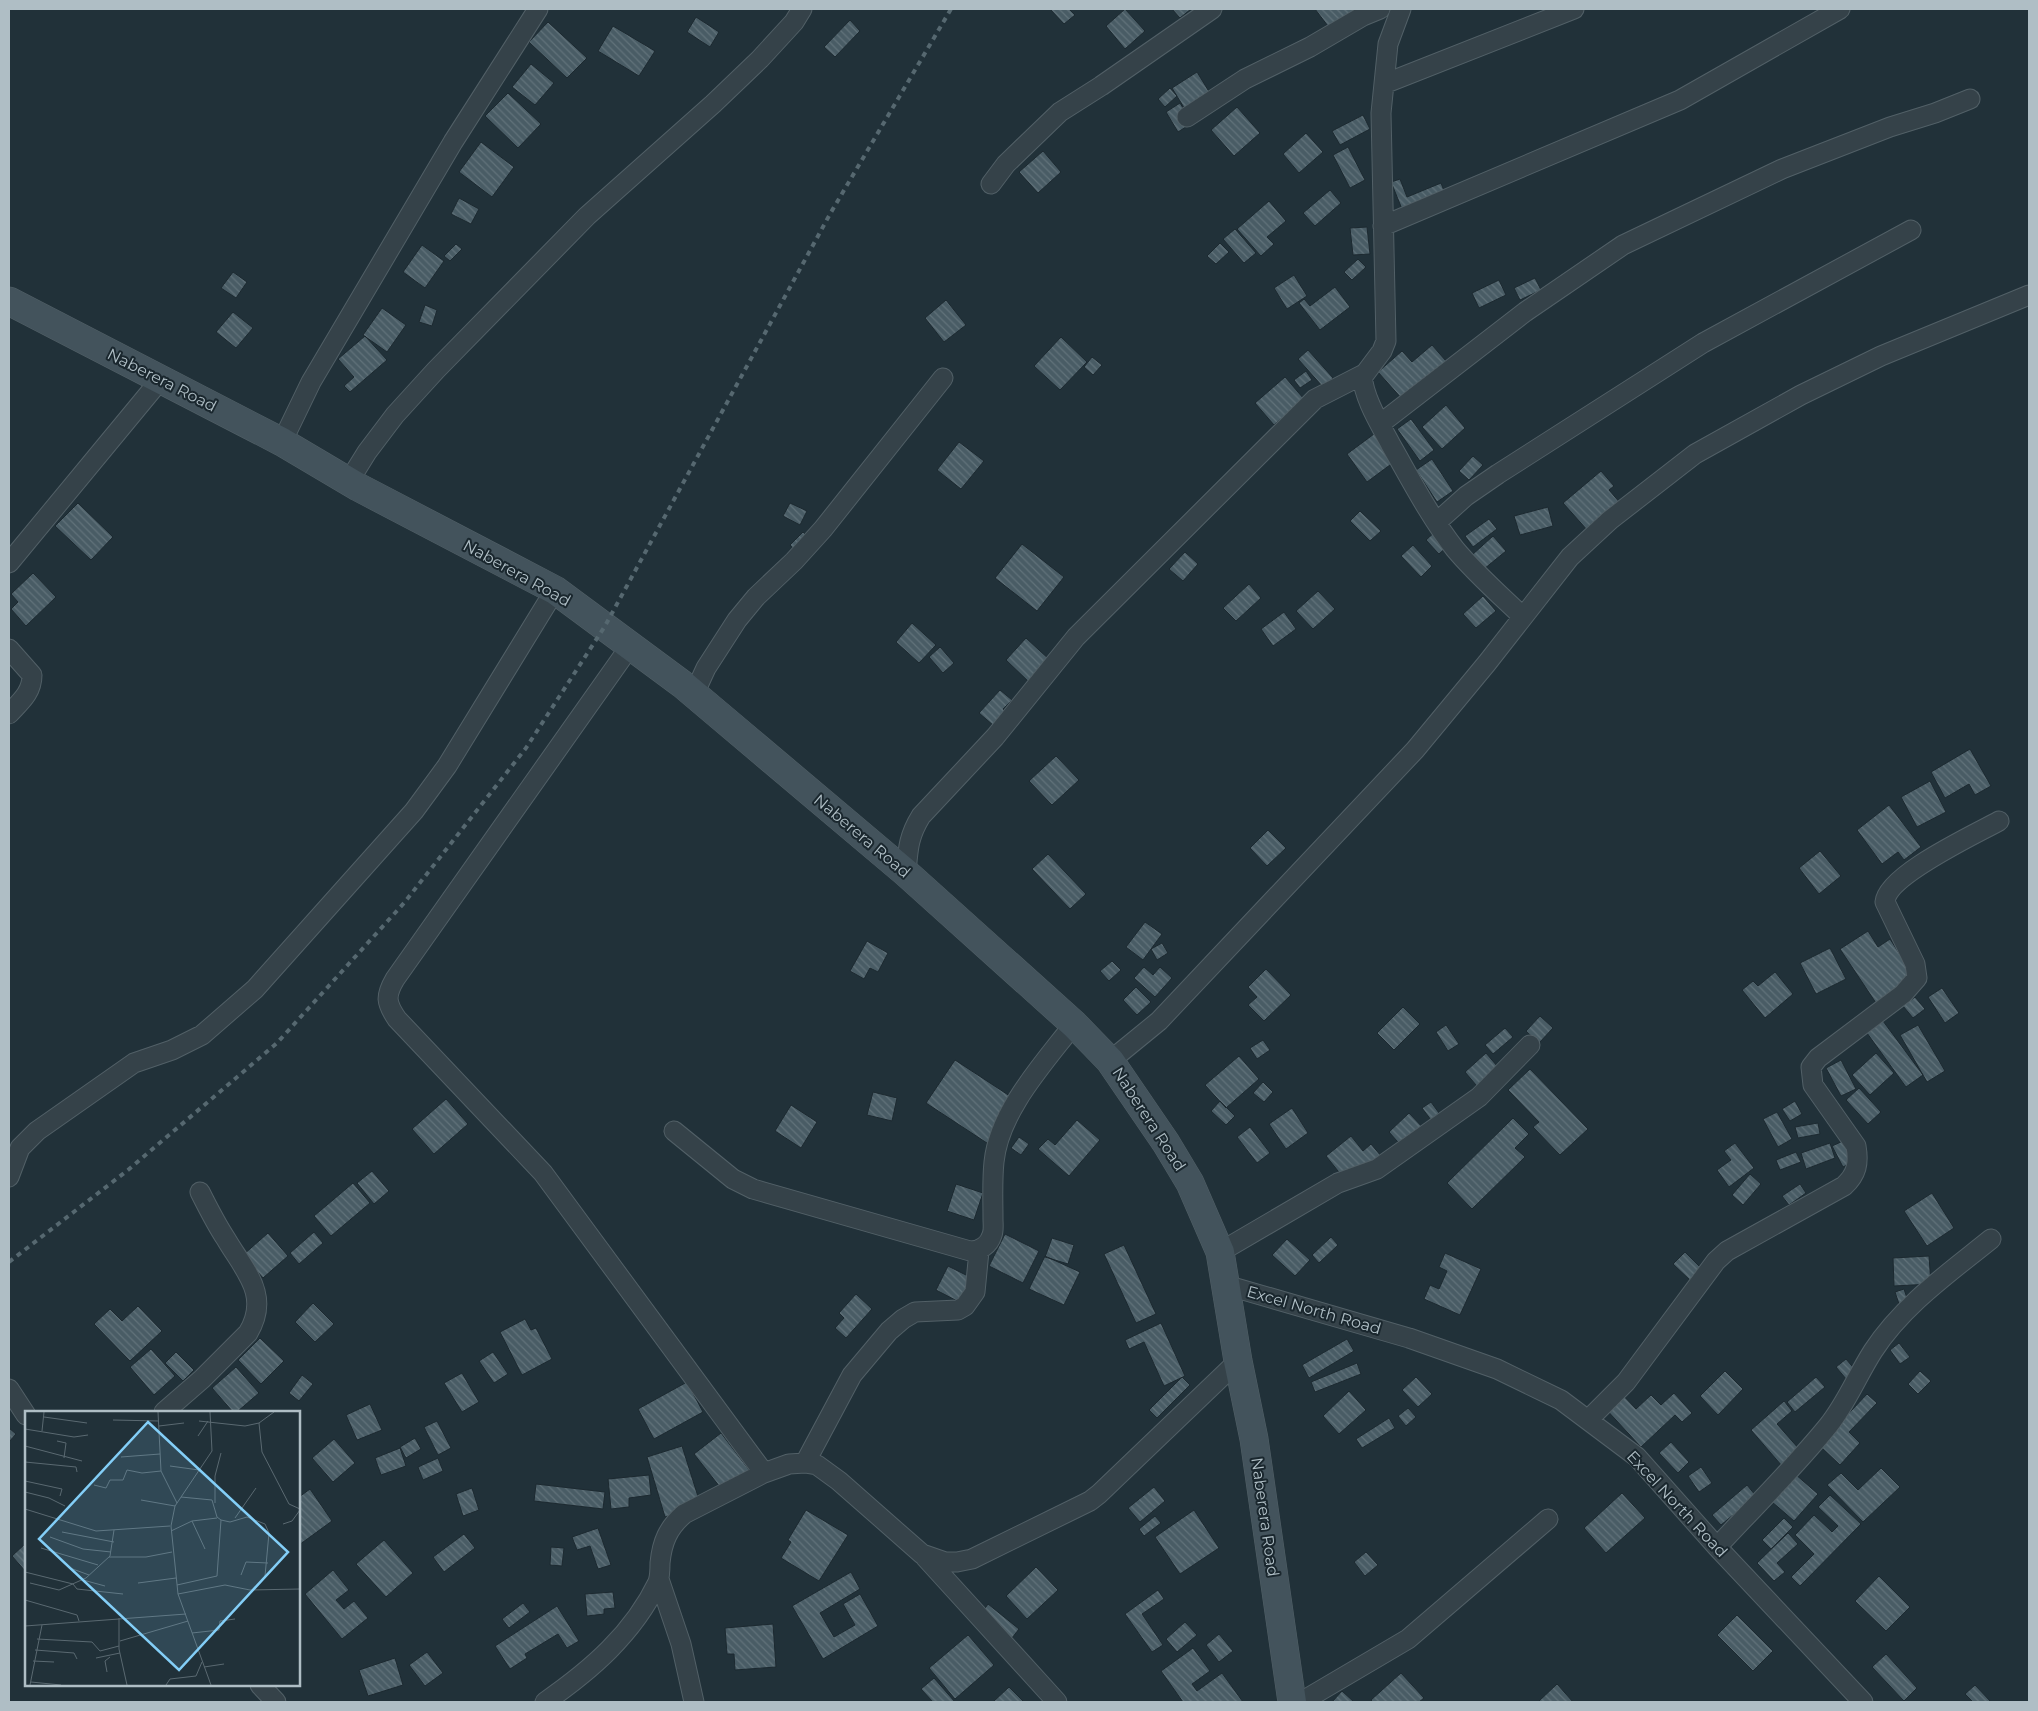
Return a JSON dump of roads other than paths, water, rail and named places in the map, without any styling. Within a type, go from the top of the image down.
[{"type":"street","points":[[282,442],[321,366],[453,142],[538,9]]},
{"type":"street","points":[[349,481],[367,452],[395,415],[436,370],[587,216],[713,104],[760,59],[794,22],[802,9]]},
{"type":"street","points":[[991,184],[1006,164],[1060,112],[1212,9]]},
{"type":"street","points":[[1188,117],[1246,78],[1310,47],[1363,16],[1380,9]]},
{"type":"street","points":[[906,873],[908,842],[912,830],[921,816],[995,737],[1076,637],[1315,399],[1364,375],[1382,351],[1386,341],[1380,113],[1388,44],[1401,9]]},
{"type":"street","points":[[1384,84],[1574,9]]},
{"type":"street","points":[[1382,226],[1680,100],[1840,9]]},
{"type":"street","points":[[1380,424],[1525,312],[1624,245],[1782,169],[1881,130],[1935,113],[1970,99]]},
{"type":"street","points":[[1437,522],[1466,496],[1498,474],[1703,343],[1910,230]]},
{"type":"street","points":[[1110,1061],[1159,1020],[1415,750],[1578,548],[1646,490],[1695,454],[1801,395],[1881,356],[2029,295]]},
{"type":"street","name":"Naberera Road","points":[[9,300],[282,442],[349,481],[555,590],[694,694],[906,873],[1074,1024],[1110,1061],[1166,1143],[1190,1183],[1220,1252],[1238,1361],[1254,1440],[1292,1702]]},
{"type":"street","points":[[1362,375],[1363,386],[1380,424],[1437,522],[1456,550],[1522,616]]},
{"type":"street","points":[[694,694],[706,668],[737,620],[756,597],[794,561],[823,529],[942,378]]},
{"type":"street","points":[[9,562],[161,379]]},
{"type":"street","points":[[9,1177],[20,1148],[38,1132],[134,1063],[172,1050],[202,1035],[254,989],[414,811],[447,766],[555,590]]},
{"type":"street","points":[[631,645],[395,979],[390,988],[388,1006],[397,1018],[543,1173],[764,1473]]},
{"type":"street","points":[[9,649],[32,675],[32,684],[28,693],[9,714]]},
{"type":"street","points":[[1588,1419],[1626,1382],[1716,1261],[1727,1251],[1844,1186],[1851,1180],[1857,1170],[1858,1156],[1856,1146],[1814,1084],[1811,1068],[1818,1058],[1903,994],[1917,978],[1915,964],[1885,902],[1885,896],[1891,887],[1907,872],[1998,821]]},
{"type":"street","points":[[674,1131],[733,1179],[753,1189],[970,1251],[979,1251],[985,1246],[992,1235],[994,1162],[998,1141],[1012,1110],[1029,1082],[1074,1024]]},
{"type":"street","points":[[1220,1252],[1338,1183],[1377,1169],[1479,1097],[1530,1045]]},
{"type":"street","points":[[165,1411],[202,1379],[248,1333],[256,1312],[256,1296],[251,1277],[226,1240],[200,1192]]},
{"type":"street","points":[[1717,1547],[1829,1425],[1873,1352],[1893,1325],[1922,1294],[1991,1239]]},
{"type":"street","points":[[805,1463],[852,1375],[889,1331],[902,1319],[916,1312],[958,1310],[965,1306],[975,1292],[979,1251]]},
{"type":"street","name":"Excel North Road","points":[[1226,1285],[1410,1338],[1497,1369],[1561,1400],[1637,1457],[1717,1547],[1863,1702]]},
{"type":"street","points":[[922,1554],[945,1562],[972,1559],[1090,1501],[1117,1478],[1238,1361]]},
{"type":"street","points":[[9,1389],[25,1413]]},
{"type":"street","points":[[545,1702],[576,1680],[618,1642],[646,1605],[659,1579],[662,1548],[666,1534],[674,1523],[684,1514],[764,1473],[790,1464],[805,1463],[817,1465],[839,1481],[922,1554],[1057,1702]]},
{"type":"street","points":[[1301,1702],[1408,1639],[1548,1519]]},
{"type":"street","points":[[659,1579],[681,1644],[694,1702]]},
{"type":"street","points":[[261,1686],[276,1702]]},
{"type":"railway","points":[[9,1262],[128,1170],[277,1043],[404,903],[526,748],[605,626],[830,214],[951,9]]}]
